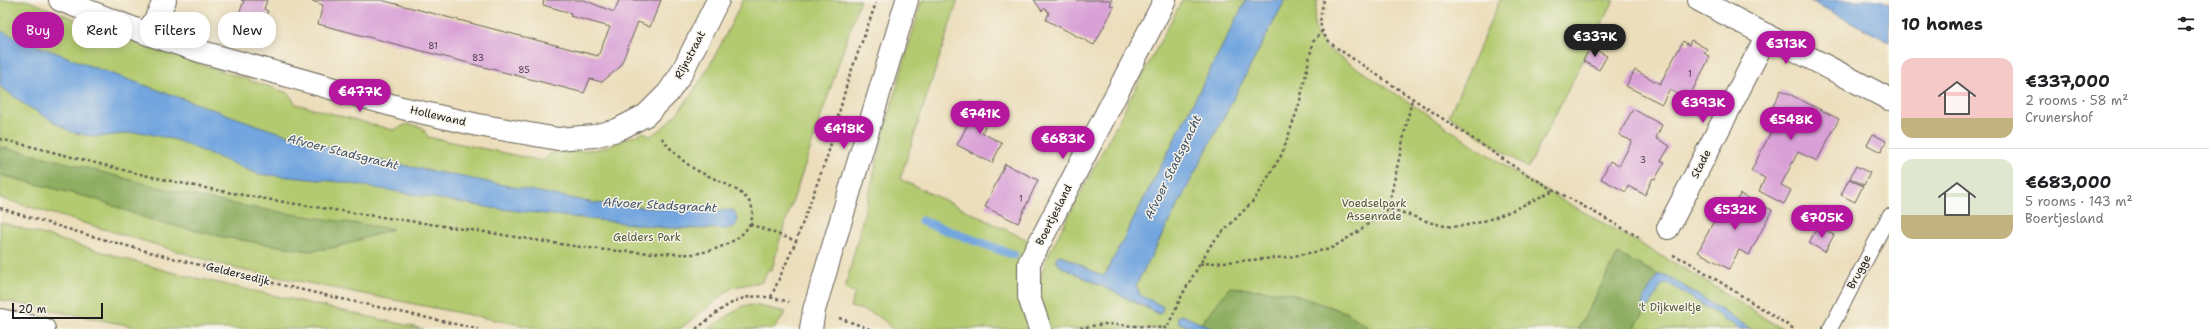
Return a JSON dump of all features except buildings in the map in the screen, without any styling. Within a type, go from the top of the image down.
[{"type":"street","name":"Hollewand","points":[[60,0],[140,31]]},
{"type":"street","points":[[159,12],[165,0]]},
{"type":"street","name":"Rijnstraat","points":[[651,111],[681,74],[718,0]]},
{"type":"street","points":[[811,329],[814,310],[907,0]]},
{"type":"street","name":"Boertjesland","points":[[1040,329],[1029,297],[1029,263],[1166,0]]},
{"type":"street","points":[[1699,0],[1889,99]]},
{"type":"street","name":"Stade","points":[[1668,228],[1767,36]]},
{"type":"street","name":"Hollewand","points":[[191,48],[402,108],[478,125],[558,139],[594,136],[617,130],[651,111]]},
{"type":"street","points":[[0,320],[44,329]]},
{"type":"lane","name":"Brugge","points":[[1830,329],[1889,216]]},
{"type":"path","points":[[696,329],[730,303],[743,297],[756,295],[771,297],[796,242],[828,154],[848,80],[877,0]]},
{"type":"path","points":[[1324,0],[1319,22],[1328,41],[1336,48],[1524,173],[1658,248],[1687,261],[1794,329]]},
{"type":"path","points":[[1074,329],[1104,324],[1167,329],[1200,264],[1217,236],[1254,200],[1276,165],[1288,138],[1299,105],[1313,42],[1322,31]]},
{"type":"path","points":[[1200,264],[1288,256],[1330,249],[1356,234],[1388,209],[1412,99]]},
{"type":"path","points":[[0,139],[189,185],[368,215],[625,253],[700,253],[730,243],[750,224],[753,218],[752,208],[744,195],[700,173],[685,162],[665,142],[651,111]]},
{"type":"path","points":[[1388,209],[1440,225],[1460,228],[1482,222],[1555,190]]},
{"type":"path","name":"Geldersedijk","points":[[0,208],[86,236],[326,296],[478,329]]},
{"type":"path","points":[[750,224],[796,242]]},
{"type":"path","points":[[1658,248],[1668,228]]},
{"type":"green space","name":"Gelders Park","points":[[0,0],[26,0],[57,12],[12,12],[12,48],[64,48],[64,15],[72,18],[72,48],[132,48],[132,41],[140,44],[140,48],[152,48],[288,93],[296,104],[393,130],[407,124],[422,127],[428,137],[543,161],[551,153],[600,149],[644,132],[650,136],[664,126],[678,112],[704,75],[743,0],[860,0],[780,239],[772,270],[768,269],[762,282],[733,287],[680,329],[541,329],[237,269],[0,198]]},
{"type":"green space","points":[[922,0],[958,0],[900,179],[1034,243],[1035,329],[891,329],[883,320],[873,314],[850,307],[855,293],[845,289],[888,118]]},
{"type":"green space","name":"Voedselpark Assenrade","points":[[1182,0],[1246,0],[1105,275],[1102,276],[1063,256],[1060,266],[1159,314],[1162,306],[1140,295],[1136,285],[1285,0],[1318,0],[1314,20],[1316,32],[1328,49],[1522,177],[1704,280],[1782,329],[1751,329],[1668,276],[1659,275],[1618,255],[1578,329],[1371,329],[1348,313],[1289,293],[1230,287],[1201,324],[1182,315],[1178,316],[1178,322],[1192,329],[1051,329],[1047,324],[1037,290],[1046,259]]},
{"type":"green space","points":[[1500,0],[1614,0],[1528,168],[1449,116]]},
{"type":"green space","points":[[0,147],[190,195],[292,214],[393,229],[337,247],[309,251],[223,237],[154,221],[95,199],[0,175]]},
{"type":"green space","points":[[0,222],[174,273],[424,329],[147,329],[0,300]]},
{"type":"green space","points":[[1618,254],[1659,275],[1642,303],[1647,308],[1634,329],[1578,329]]},
{"type":"green space","name":"'t Dijkweitje","points":[[1664,278],[1744,329],[1634,329],[1655,290]]},
{"type":"green space","points":[[1230,287],[1289,293],[1348,313],[1371,329],[1213,329],[1201,324]]},
{"type":"green space","points":[[754,305],[786,312],[774,329],[708,329],[743,306]]},
{"type":"water","points":[[1246,0],[1285,0],[1136,285],[1140,295],[1162,306],[1163,309],[1160,314],[1060,266],[1056,259],[1058,255],[1063,256],[1102,276],[1105,275]]},
{"type":"water","points":[[1809,0],[1881,0],[1889,4],[1889,42]]},
{"type":"water","points":[[0,31],[12,36],[12,48],[44,48],[90,66],[268,129],[356,156],[595,203],[676,210],[734,210],[738,221],[734,227],[724,229],[668,228],[492,208],[341,182],[258,174],[176,140],[141,132],[95,137],[71,132],[24,104],[0,86]]},
{"type":"water","points":[[1660,274],[1668,276],[1751,329],[1740,329],[1668,283],[1662,285],[1649,307],[1644,307],[1642,303],[1656,277]]},
{"type":"water","points":[[1182,315],[1213,329],[1192,329],[1178,322],[1178,316]]},
{"type":"waterway","name":"Afvoer Stadsgracht","points":[[922,221],[1014,255]]}]
